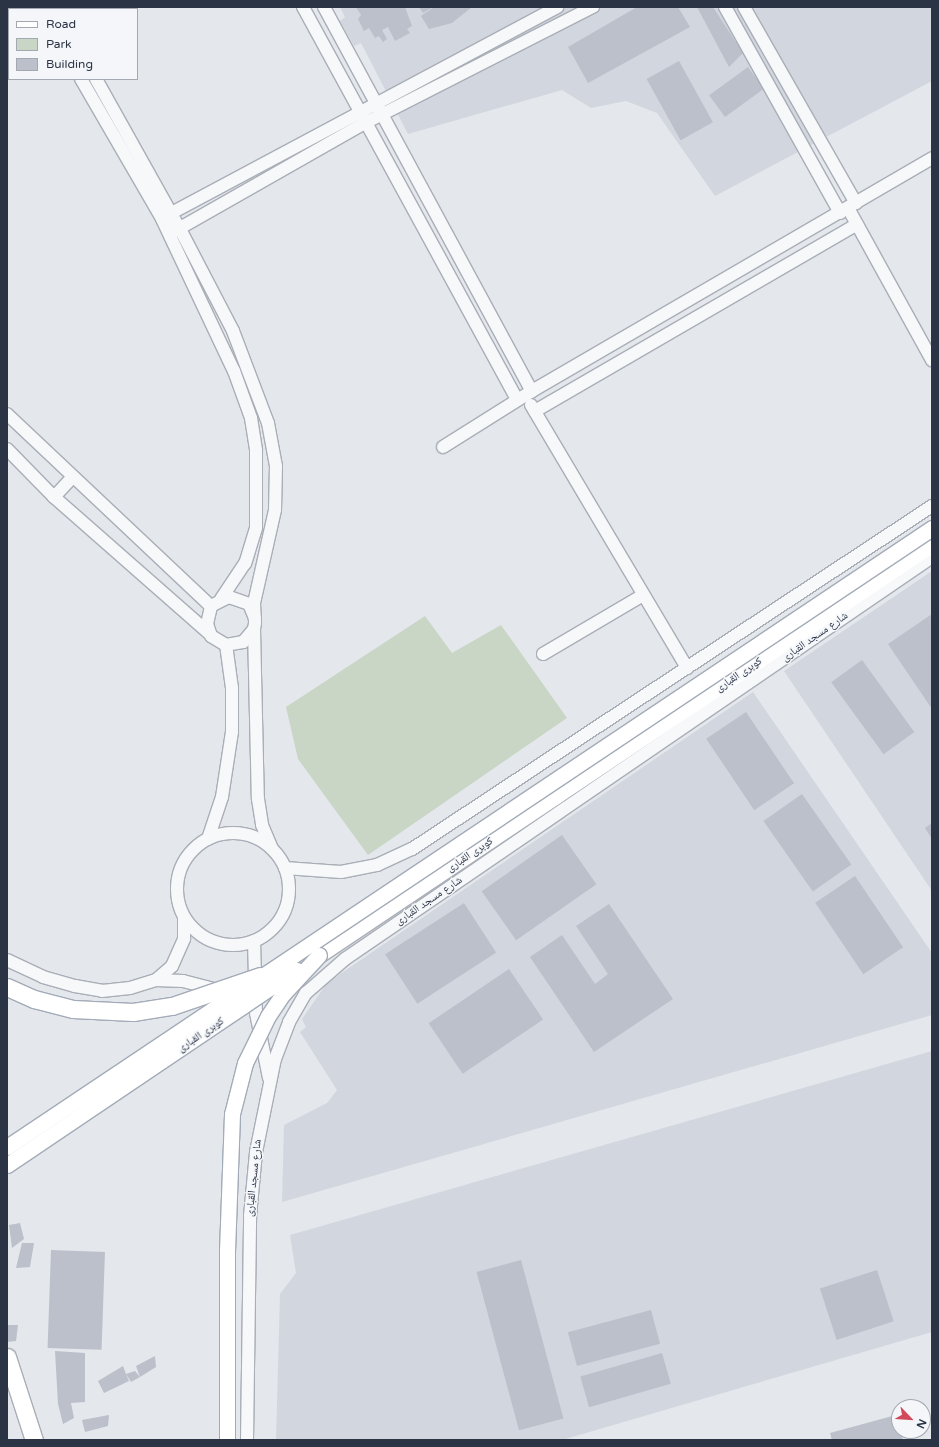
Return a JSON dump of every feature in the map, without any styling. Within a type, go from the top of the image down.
[{"type":"highway","points":[[7,987],[34,999],[73,1009],[133,1012],[172,1006],[260,976]]},
{"type":"highway","points":[[7,1357],[34,1440]]},
{"type":"main road","name":"كوبرى القبارى","points":[[7,1147],[260,976],[932,528]]},
{"type":"main road","name":"كوبرى القبارى","points":[[7,1165],[932,544]]},
{"type":"main road","points":[[227,1440],[227,1251],[232,1114],[246,1063],[262,1027],[283,994],[319,955]]},
{"type":"street","points":[[303,7],[365,123],[687,668]]},
{"type":"street","points":[[324,7],[376,102],[525,396]]},
{"type":"street","points":[[166,216],[359,111],[557,7]]},
{"type":"street","points":[[168,235],[365,123],[593,7]]},
{"type":"street","points":[[725,7],[848,208]]},
{"type":"street","points":[[744,7],[848,208],[932,360]]},
{"type":"street","points":[[82,80],[166,216],[180,228],[233,331],[273,444],[275,510],[254,603],[258,798],[262,825],[272,849],[285,868],[289,890],[284,911],[272,929],[254,941],[232,946],[210,941],[191,927],[184,918]]},
{"type":"street","points":[[97,80],[166,216],[168,235],[239,381],[254,434],[256,528],[245,563],[221,598],[211,606],[206,624],[211,636]]},
{"type":"street","points":[[443,448],[525,396],[932,158]]},
{"type":"street","points":[[535,411],[857,224]]},
{"type":"street","points":[[7,414],[72,478],[211,606]]},
{"type":"street","points":[[7,449],[54,497],[211,636],[226,645],[243,642],[254,623]]},
{"type":"street","points":[[54,497],[72,478]]},
{"type":"street","points":[[285,868],[341,872],[395,858],[612,720],[687,668],[932,506]]},
{"type":"street","name":"شارع مسجد القبارى","points":[[246,1440],[250,1216],[256,1152],[269,1079],[282,1038],[297,1007],[328,971],[932,556]]},
{"type":"street","points":[[543,654],[644,595]]},
{"type":"street","points":[[221,598],[243,600],[254,623]]},
{"type":"street","points":[[208,839],[222,797],[232,732],[232,688],[226,645]]},
{"type":"street","points":[[156,980],[177,958],[184,938],[184,918],[177,896],[179,873],[190,853],[208,839],[242,834],[258,840],[272,849]]},
{"type":"street","points":[[254,941],[256,1014],[269,1079]]},
{"type":"street","points":[[7,960],[43,977],[88,989],[116,990],[156,980],[183,980],[210,986],[234,997],[256,1014]]},
{"type":"shaded area","points":[[340,7],[932,7],[932,81],[715,196],[657,113],[626,101],[591,108],[562,90],[408,134],[361,43],[354,46],[340,21],[345,17]]},
{"type":"shaded area","points":[[932,571],[932,891],[784,671]]},
{"type":"shaded area","points":[[753,692],[932,953],[932,1015],[282,1202],[284,1125],[327,1103],[337,1090],[300,1032],[306,1027],[302,1019],[327,983]]},
{"type":"shaded area","points":[[932,1051],[932,1332],[562,1440],[276,1440],[280,1294],[296,1273],[290,1235]]},
{"type":"green space","points":[[425,616],[452,653],[501,625],[567,718],[368,855],[298,759],[286,707]]},
{"type":"building","points":[[356,7],[405,7],[412,26],[407,29],[410,33],[395,41],[388,27],[382,30],[387,39],[383,42],[379,36],[375,38],[369,28],[364,31],[358,19],[361,15]]},
{"type":"building","points":[[419,7],[433,7],[423,13]]},
{"type":"building","points":[[434,7],[472,7],[452,23],[429,29],[421,16]]},
{"type":"building","points":[[637,7],[678,7],[690,27],[588,83],[568,47]]},
{"type":"building","points":[[697,7],[713,7],[743,53],[729,67]]},
{"type":"building","points":[[679,61],[713,122],[681,140],[647,79]]},
{"type":"building","points":[[748,67],[764,89],[725,117],[709,95]]},
{"type":"building","points":[[932,614],[932,709],[888,644]]},
{"type":"building","points":[[862,660],[914,732],[884,754],[831,682]]},
{"type":"building","points":[[746,712],[794,783],[754,810],[706,739]]},
{"type":"building","points":[[802,794],[851,864],[813,891],[763,821]]},
{"type":"building","points":[[932,823],[932,839],[925,828]]},
{"type":"building","points":[[562,835],[596,884],[516,940],[482,891]]},
{"type":"building","points":[[855,876],[903,947],[863,974],[815,903]]},
{"type":"building","points":[[464,903],[496,952],[417,1004],[385,954]]},
{"type":"building","points":[[609,904],[673,999],[594,1052],[530,957],[562,935],[595,984],[608,974],[576,926]]},
{"type":"building","points":[[509,969],[543,1020],[463,1074],[429,1023]]},
{"type":"building","points":[[20,1223],[24,1239],[12,1248],[9,1225]]},
{"type":"building","points":[[22,1243],[34,1243],[30,1267],[16,1268]]},
{"type":"building","points":[[51,1250],[105,1252],[102,1350],[48,1348]]},
{"type":"building","points":[[521,1260],[563,1418],[519,1430],[477,1272]]},
{"type":"building","points":[[877,1270],[894,1321],[837,1340],[820,1289]]},
{"type":"building","points":[[651,1310],[660,1344],[577,1366],[568,1332]]},
{"type":"building","points":[[7,1325],[18,1325],[16,1341],[7,1342]]},
{"type":"building","points":[[55,1351],[85,1353],[85,1402],[71,1403],[74,1418],[63,1424],[58,1404]]},
{"type":"building","points":[[662,1353],[671,1384],[589,1407],[580,1376]]},
{"type":"building","points":[[155,1356],[156,1367],[140,1377],[136,1366]]},
{"type":"building","points":[[123,1366],[129,1381],[104,1393],[98,1381]]},
{"type":"building","points":[[135,1371],[140,1377],[131,1382],[126,1374]]},
{"type":"building","points":[[109,1415],[108,1426],[85,1432],[82,1420]]},
{"type":"building","points":[[891,1416],[891,1439],[903,1440],[832,1440],[830,1433]]}]
